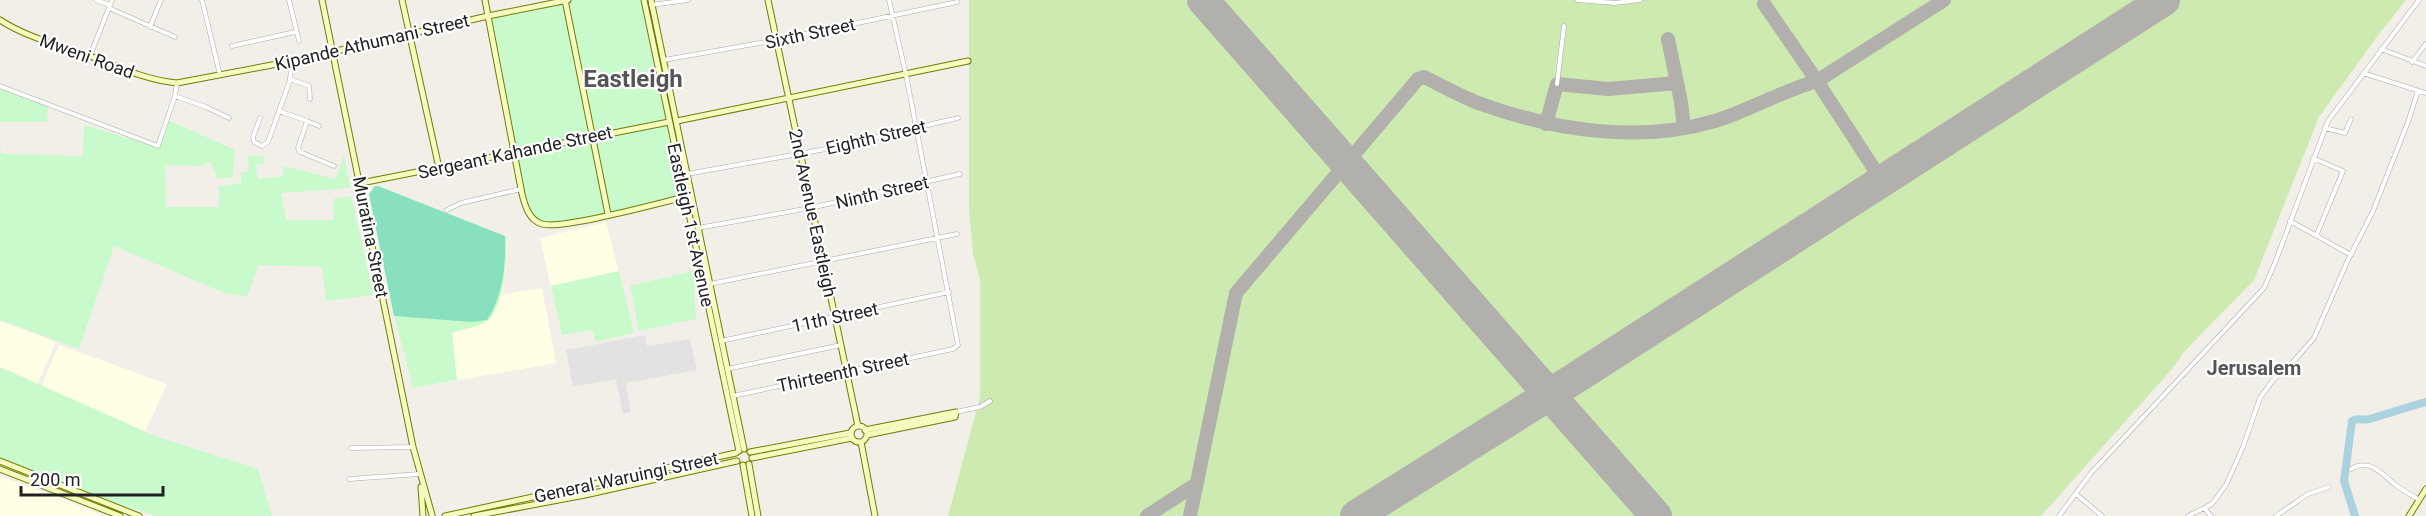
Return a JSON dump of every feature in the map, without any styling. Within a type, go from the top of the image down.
[{"type":"main road","name":"Muratina Street","points":[[322,0],[413,447],[433,515]]},
{"type":"main road","points":[[402,0],[439,168]]},
{"type":"main road","points":[[485,0],[520,189],[530,214],[537,222],[546,225],[685,197]]},
{"type":"main road","name":"Kipande Athumani Street","points":[[177,83],[292,61],[566,0]]},
{"type":"main road","points":[[566,0],[608,214]]},
{"type":"main road","name":"Eastleigh 1st Avenue","points":[[644,0],[685,197],[744,457]]},
{"type":"main road","name":"2nd Avenue Eastleigh","points":[[768,0],[810,208],[824,262],[858,426]]},
{"type":"main road","name":"Eastleigh 1st Avenue","points":[[651,2],[711,284],[744,457]]},
{"type":"main road","name":"Mweni Road","points":[[0,20],[50,42],[146,77],[177,83]]},
{"type":"main road","points":[[677,121],[968,61]]},
{"type":"main road","name":"Sergeant Kahande Street","points":[[361,183],[593,135],[669,122]]},
{"type":"main road","points":[[861,442],[856,442],[851,436],[858,426],[866,432],[956,417],[956,412]]},
{"type":"main road","points":[[866,432],[861,442],[875,516]]},
{"type":"main road","name":"General Waruingi Street","points":[[445,516],[583,486],[851,436]]},
{"type":"main road","points":[[744,457],[753,516]]},
{"type":"main road","points":[[744,457],[758,516]]},
{"type":"main road","name":"General Waruingi Street","points":[[474,516],[585,495],[744,457]]},
{"type":"main road","points":[[0,461],[139,516]]},
{"type":"main road","points":[[0,469],[120,516]]},
{"type":"main road","name":"Muratina Street","points":[[420,474],[423,516]]},
{"type":"main road","points":[[583,486],[585,495]]},
{"type":"main road","points":[[2409,516],[2426,489]]},
{"type":"main road","points":[[423,516],[433,515]]},
{"type":"street","points":[[96,0],[110,4],[150,27],[175,37]]},
{"type":"street","points":[[150,27],[161,0]]},
{"type":"street","points":[[202,0],[220,76]]},
{"type":"street","points":[[289,0],[299,41]]},
{"type":"street","points":[[651,2],[688,0]]},
{"type":"street","points":[[890,0],[949,292]]},
{"type":"street","points":[[1577,0],[1614,3],[1640,0]]},
{"type":"street","points":[[2059,516],[2091,473],[2264,288],[2276,263],[2313,158],[2333,112],[2420,0]]},
{"type":"street","name":"Sixth Street","points":[[663,60],[777,40],[957,2]]},
{"type":"street","points":[[90,56],[110,4]]},
{"type":"street","points":[[1557,84],[1564,26]]},
{"type":"street","points":[[232,46],[295,32]]},
{"type":"street","points":[[2412,62],[2426,44]]},
{"type":"street","points":[[2381,49],[2426,66]]},
{"type":"street","points":[[260,118],[254,140],[262,146],[268,142],[279,111],[290,79],[292,61]]},
{"type":"street","points":[[2363,72],[2426,93]]},
{"type":"street","points":[[290,79],[309,86],[310,99]]},
{"type":"street","points":[[0,86],[158,146],[175,96],[177,83]]},
{"type":"street","points":[[2188,516],[2212,504],[2234,470],[2254,410],[2266,389],[2309,346],[2314,338],[2373,211],[2418,91]]},
{"type":"street","points":[[175,96],[206,106],[229,118]]},
{"type":"street","points":[[279,111],[319,126]]},
{"type":"street","name":"Eighth Street","points":[[687,174],[800,153],[958,118]]},
{"type":"street","points":[[2325,128],[2345,133],[2351,119]]},
{"type":"street","points":[[307,121],[298,150],[302,154],[334,166]]},
{"type":"street","points":[[2313,158],[2343,171],[2317,234]]},
{"type":"street","name":"Ninth Street","points":[[698,228],[810,208],[960,174]]},
{"type":"street","points":[[447,210],[461,203],[520,189]]},
{"type":"street","points":[[2290,221],[2351,255]]},
{"type":"street","points":[[711,284],[957,234]]},
{"type":"street","name":"11th Street","points":[[722,340],[949,292]]},
{"type":"street","name":"Thirteenth Street","points":[[733,396],[953,349],[958,345],[958,339],[949,292]]},
{"type":"street","points":[[727,369],[841,345]]},
{"type":"street","points":[[956,412],[980,407],[990,401]]},
{"type":"street","points":[[351,448],[413,447]]},
{"type":"street","points":[[2351,469],[2360,465],[2376,468],[2418,499]]},
{"type":"street","points":[[349,479],[420,474]]},
{"type":"street","points":[[2276,516],[2308,494],[2330,487]]},
{"type":"street","points":[[2076,494],[2102,516]]},
{"type":"street","points":[[2204,508],[2211,516]]},
{"type":"shaded area","points":[[379,186],[505,236],[508,243],[503,295],[542,288],[556,363],[413,388],[394,316],[369,194],[371,190]]},
{"type":"shaded area","points":[[606,222],[634,333],[595,342],[593,330],[562,335],[540,238]]},
{"type":"shaded area","points":[[0,321],[56,342],[37,385],[0,368]]},
{"type":"shaded area","points":[[645,335],[647,346],[690,339],[697,370],[626,383],[631,412],[623,414],[616,379],[573,387],[566,350]]},
{"type":"shaded area","points":[[59,345],[167,384],[145,432],[40,389]]},
{"type":"shaded area","points":[[0,476],[53,495],[105,516],[0,516]]},
{"type":"green space","points":[[568,0],[644,0],[685,197],[566,223],[537,222],[524,202],[488,16]]},
{"type":"green space","points":[[969,0],[2406,0],[2319,117],[2254,280],[2183,353],[2172,369],[2041,516],[948,516],[980,397],[980,279],[973,254],[969,208]]},
{"type":"green space","points":[[0,86],[48,104],[47,122],[0,122]]},
{"type":"green space","points":[[166,119],[235,150],[233,177],[217,179],[211,162],[200,166],[165,165],[166,207],[219,207],[219,186],[241,183],[241,173],[249,171],[247,156],[264,156],[264,164],[255,165],[258,179],[283,176],[283,166],[336,179],[344,155],[350,188],[281,193],[286,220],[334,220],[333,199],[351,196],[374,295],[326,301],[322,267],[259,265],[247,297],[222,292],[114,246],[79,349],[0,320],[0,147],[2,154],[83,156],[84,125],[155,146]]},
{"type":"green space","points":[[375,186],[505,236],[505,258],[500,291],[487,320],[472,322],[394,316],[369,194]]},
{"type":"green space","points":[[379,186],[506,237],[504,281],[494,313],[480,324],[452,333],[457,380],[413,388],[394,316],[371,205]]},
{"type":"green space","points":[[696,270],[699,281],[694,292],[696,319],[639,331],[630,286]]},
{"type":"green space","points":[[619,271],[634,333],[595,342],[593,330],[562,335],[551,286]]},
{"type":"green space","points":[[0,367],[155,436],[258,469],[272,516],[158,516],[125,506],[124,509],[0,461]]},
{"type":"waterway","points":[[2355,516],[2344,481],[2352,421],[2370,419],[2426,402]]},
{"type":"taxiway","points":[[1882,181],[1817,81],[1944,0]]},
{"type":"taxiway","points":[[1190,516],[1236,293],[1418,79],[1424,77],[1471,100],[1514,115],[1571,128],[1629,133],[1687,128],[1728,117],[1817,81],[1764,4]]},
{"type":"taxiway","points":[[1668,39],[1684,128]]},
{"type":"taxiway","points":[[1546,124],[1557,84],[1608,89],[1677,83]]},
{"type":"taxiway","points":[[1147,516],[1195,485]]},
{"type":"runway","points":[[1203,0],[1656,516]]},
{"type":"runway","points":[[1356,516],[1549,395],[2164,0]]},
{"type":"district","name":"Eastleigh","points":[[633,79]]},
{"type":"district","name":"Jerusalem","points":[[2254,368]]}]
